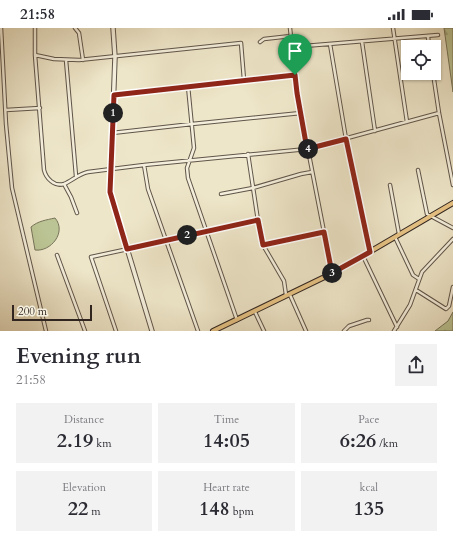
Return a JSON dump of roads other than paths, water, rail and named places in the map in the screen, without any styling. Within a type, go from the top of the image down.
[{"type":"main road","points":[[213,331],[219,330],[332,273],[453,203]]},
{"type":"street","points":[[1,28],[12,188],[46,331]]},
{"type":"street","points":[[35,28],[35,55],[45,173],[51,181],[60,184],[64,184],[76,176],[88,172],[190,160],[307,149],[439,113]]},
{"type":"street","points":[[75,28],[79,33],[83,60]]},
{"type":"street","points":[[114,28],[115,57],[110,192],[152,331]]},
{"type":"street","points":[[290,28],[301,114],[332,273]]},
{"type":"street","points":[[393,28],[407,122]]},
{"type":"street","points":[[292,47],[438,35]]},
{"type":"street","points":[[260,42],[264,39],[291,36]]},
{"type":"street","points":[[428,36],[429,40]]},
{"type":"street","points":[[362,42],[375,131]]},
{"type":"street","points":[[35,55],[66,60],[83,60],[241,43],[244,80]]},
{"type":"street","points":[[330,44],[346,139],[370,252]]},
{"type":"street","points":[[66,60],[76,176]]},
{"type":"street","points":[[114,95],[295,75]]},
{"type":"street","points":[[434,80],[453,185]]},
{"type":"street","points":[[188,86],[194,148],[187,168],[188,178],[237,320]]},
{"type":"street","points":[[6,110],[40,108]]},
{"type":"street","points":[[112,133],[301,114]]},
{"type":"street","points":[[248,154],[263,245],[284,280],[288,295],[306,331]]},
{"type":"street","points":[[144,165],[148,189],[198,331]]},
{"type":"street","points":[[418,170],[427,214],[453,228]]},
{"type":"street","points":[[221,194],[253,188],[312,172]]},
{"type":"street","points":[[64,184],[77,213]]},
{"type":"street","points":[[390,185],[397,236],[413,275],[419,279]]},
{"type":"street","points":[[116,331],[91,258],[258,220]]},
{"type":"street","points":[[263,245],[324,232]]},
{"type":"street","points":[[394,331],[407,312],[419,279],[424,270],[453,239]]},
{"type":"street","points":[[57,255],[85,331]]},
{"type":"street","points":[[363,256],[397,327]]},
{"type":"street","points":[[416,290],[443,308],[447,309],[453,288]]},
{"type":"street","points":[[255,312],[264,331]]},
{"type":"street","points":[[344,331],[349,326],[369,320]]}]
